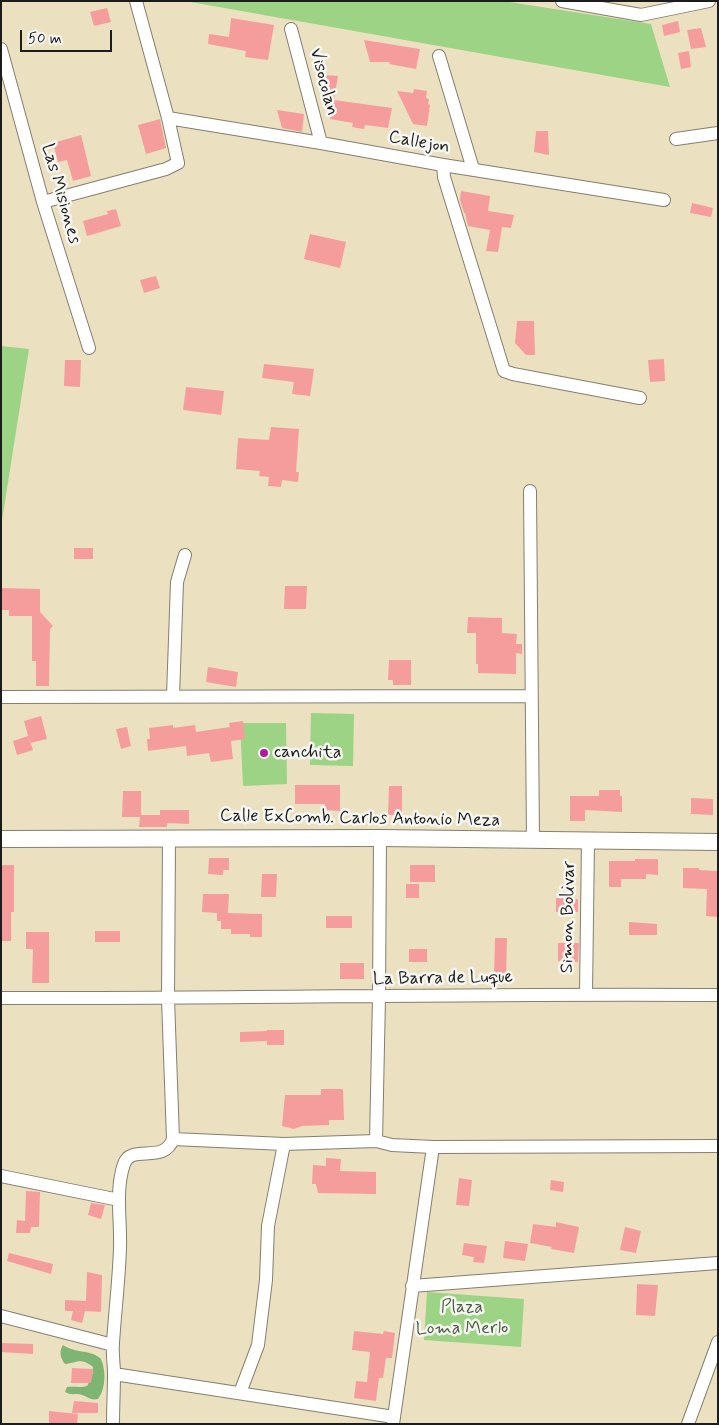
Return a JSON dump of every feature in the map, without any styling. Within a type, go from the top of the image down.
[{"type":"street","points":[[44,202],[178,163],[168,118],[136,1]]},
{"type":"street","points":[[562,1],[642,15],[709,1]]},
{"type":"street","name":"Visocolan","points":[[291,29],[321,143]]},
{"type":"street","name":"Las Misiones","points":[[1,49],[44,202],[89,348]]},
{"type":"street","points":[[439,56],[473,169]]},
{"type":"street","name":"Callejon","points":[[168,118],[664,200]]},
{"type":"street","points":[[676,139],[718,133]]},
{"type":"street","points":[[444,165],[444,177],[504,371],[640,398]]},
{"type":"street","points":[[530,491],[533,841]]},
{"type":"street","points":[[173,696],[177,582],[185,555]]},
{"type":"street","points":[[1,697],[531,696]]},
{"type":"street","points":[[113,1424],[113,1345],[120,1254],[119,1200],[124,1161],[133,1154],[154,1154],[165,1151],[170,1147],[173,1139],[168,999],[169,838]]},
{"type":"street","points":[[376,1141],[380,838]]},
{"type":"street","name":"Calle ExComb. Carlos Antonio Meza","points":[[1,839],[380,838],[718,842]]},
{"type":"street","name":"Simon Bolivar","points":[[586,994],[588,840]]},
{"type":"street","name":"La Barra de Luque","points":[[1,998],[168,999],[586,994],[718,995]]},
{"type":"street","points":[[173,1139],[284,1144],[376,1141],[392,1145],[433,1147],[718,1146]]},
{"type":"street","points":[[240,1393],[258,1345],[266,1280],[268,1226],[284,1144]]},
{"type":"street","points":[[114,1374],[240,1393],[393,1420],[433,1147]]},
{"type":"street","points":[[1,1176],[119,1200]]},
{"type":"street","points":[[412,1286],[718,1263]]},
{"type":"street","points":[[1,1316],[113,1345]]},
{"type":"street","points":[[688,1424],[718,1342]]},
{"type":"green space","points":[[185,1],[503,1],[651,24],[670,87]]},
{"type":"green space","points":[[1,346],[29,349],[1,527]]},
{"type":"green space","points":[[311,713],[354,714],[353,766],[310,765]]},
{"type":"green space","name":"canchita","points":[[240,723],[286,723],[287,784],[243,786]]},
{"type":"green space","name":"Plaza Loma Merlo","points":[[427,1292],[524,1299],[521,1347],[424,1340]]},
{"type":"green space","points":[[63,1345],[73,1350],[93,1354],[101,1359],[104,1368],[104,1379],[103,1390],[98,1399],[65,1392],[67,1387],[87,1386],[92,1377],[93,1367],[82,1361],[65,1364],[61,1354]]},
{"type":"building","points":[[107,8],[111,22],[94,26],[90,12]]},
{"type":"building","points":[[231,18],[274,25],[268,60],[245,57],[246,51],[208,44],[209,34],[229,37]]},
{"type":"building","points":[[678,21],[680,32],[664,36],[662,25]]},
{"type":"building","points":[[701,28],[706,47],[691,49],[687,30]]},
{"type":"building","points":[[364,40],[420,49],[416,69],[389,64],[390,62],[370,62]]},
{"type":"building","points":[[689,51],[691,67],[681,69],[678,53]]},
{"type":"building","points":[[325,75],[338,76],[334,100],[392,108],[388,128],[365,125],[364,129],[352,127],[353,123],[330,119],[332,107]]},
{"type":"building","points":[[414,89],[427,91],[426,98],[429,99],[428,104],[430,105],[427,126],[413,124],[397,91],[413,93]]},
{"type":"building","points":[[277,110],[304,114],[302,132],[282,128]]},
{"type":"building","points":[[160,119],[166,148],[146,154],[138,125]]},
{"type":"building","points":[[536,131],[548,131],[549,155],[534,152]]},
{"type":"building","points":[[81,135],[91,176],[73,181],[67,160],[58,162],[53,143]]},
{"type":"building","points":[[461,191],[490,196],[488,211],[514,215],[511,228],[502,227],[498,252],[486,251],[490,230],[468,226],[460,200]]},
{"type":"building","points":[[692,203],[713,208],[711,217],[690,213]]},
{"type":"building","points":[[116,209],[121,226],[87,236],[83,221],[108,214],[107,211]]},
{"type":"building","points":[[310,234],[346,242],[340,268],[304,259]]},
{"type":"building","points":[[156,276],[160,288],[144,293],[140,280]]},
{"type":"building","points":[[517,321],[534,321],[535,355],[526,355],[515,343]]},
{"type":"building","points":[[664,359],[665,381],[650,382],[648,360]]},
{"type":"building","points":[[65,360],[81,360],[80,387],[64,386]]},
{"type":"building","points":[[264,364],[314,369],[310,396],[292,394],[294,382],[262,378]]},
{"type":"building","points":[[186,387],[224,391],[221,415],[183,410]]},
{"type":"building","points":[[271,427],[299,429],[296,472],[299,472],[298,482],[282,480],[281,487],[268,486],[269,477],[259,476],[260,471],[236,469],[238,438],[269,440]]},
{"type":"building","points":[[74,548],[93,548],[93,559],[74,559]]},
{"type":"building","points":[[285,586],[307,586],[306,609],[284,609]]},
{"type":"building","points":[[1,588],[40,589],[40,612],[53,626],[50,629],[49,686],[36,686],[36,661],[32,661],[32,616],[9,616],[9,610],[2,610]]},
{"type":"building","points":[[468,617],[502,618],[502,633],[517,634],[516,644],[522,644],[522,654],[516,653],[516,674],[478,673],[478,664],[476,664],[476,633],[467,633]]},
{"type":"building","points":[[389,660],[411,660],[411,685],[393,685],[393,680],[388,680]]},
{"type":"building","points":[[208,667],[238,672],[236,687],[206,682]]},
{"type":"building","points":[[41,716],[47,739],[30,743],[24,721]]},
{"type":"building","points":[[243,721],[245,739],[231,741],[233,759],[211,762],[209,753],[187,756],[186,746],[148,751],[147,739],[150,739],[149,728],[173,725],[173,728],[195,725],[196,732],[230,727],[229,723]]},
{"type":"building","points":[[127,727],[131,746],[121,749],[116,729]]},
{"type":"building","points":[[28,736],[33,750],[17,755],[13,741]]},
{"type":"building","points":[[295,785],[340,785],[340,811],[325,810],[325,804],[295,804]]},
{"type":"building","points":[[389,786],[402,786],[402,815],[388,815]]},
{"type":"building","points":[[599,790],[620,790],[622,812],[585,810],[585,821],[570,821],[570,796],[599,796]]},
{"type":"building","points":[[123,791],[141,791],[141,815],[160,815],[160,810],[189,810],[189,824],[167,823],[167,827],[139,827],[140,817],[122,817]]},
{"type":"building","points":[[691,798],[713,799],[713,815],[691,814]]},
{"type":"building","points":[[209,858],[229,858],[229,870],[223,870],[223,875],[208,874]]},
{"type":"building","points":[[635,859],[658,859],[658,875],[646,874],[646,879],[621,879],[621,887],[609,887],[609,861],[635,861]]},
{"type":"building","points":[[2,865],[14,865],[14,912],[11,912],[11,941],[1,941]]},
{"type":"building","points":[[410,865],[435,865],[435,882],[410,882]]},
{"type":"building","points":[[683,868],[718,871],[718,917],[706,916],[707,889],[683,888]]},
{"type":"building","points":[[262,874],[277,874],[276,897],[261,897]]},
{"type":"building","points":[[406,884],[419,884],[419,898],[406,898]]},
{"type":"building","points":[[203,894],[229,894],[228,913],[262,914],[262,937],[250,937],[250,934],[231,934],[231,929],[221,929],[221,921],[217,921],[217,913],[202,912]]},
{"type":"building","points":[[556,898],[578,899],[578,912],[556,912]]},
{"type":"building","points":[[326,916],[352,916],[352,928],[326,928]]},
{"type":"building","points":[[629,922],[657,924],[657,935],[629,935]]},
{"type":"building","points":[[95,931],[120,931],[120,942],[95,942]]},
{"type":"building","points":[[26,932],[49,932],[49,983],[32,983],[33,949],[26,949]]},
{"type":"building","points":[[495,938],[507,938],[506,977],[494,977]]},
{"type":"building","points":[[558,943],[579,943],[578,962],[558,961]]},
{"type":"building","points":[[409,949],[427,949],[427,962],[409,962]]},
{"type":"building","points":[[340,963],[364,963],[364,979],[340,979]]},
{"type":"building","points":[[284,1030],[284,1045],[267,1045],[267,1041],[240,1042],[240,1032]]},
{"type":"building","points":[[321,1089],[343,1089],[344,1120],[329,1120],[329,1125],[302,1126],[294,1129],[282,1126],[285,1095],[321,1095]]},
{"type":"building","points":[[326,1158],[341,1159],[340,1171],[376,1172],[376,1194],[318,1193],[316,1184],[312,1184],[313,1165],[326,1166]]},
{"type":"building","points":[[459,1178],[472,1180],[469,1206],[456,1205]]},
{"type":"building","points":[[551,1180],[564,1182],[563,1192],[550,1190]]},
{"type":"building","points":[[26,1191],[40,1192],[39,1227],[31,1227],[30,1233],[16,1233],[17,1220],[25,1221]]},
{"type":"building","points":[[91,1203],[105,1205],[101,1219],[88,1215]]},
{"type":"building","points":[[556,1222],[579,1227],[574,1253],[530,1243],[533,1224],[556,1227]]},
{"type":"building","points":[[625,1227],[641,1231],[636,1253],[620,1250]]},
{"type":"building","points":[[505,1241],[528,1244],[525,1261],[503,1258]]},
{"type":"building","points":[[464,1243],[487,1246],[484,1263],[473,1262],[474,1257],[462,1255]]},
{"type":"building","points":[[9,1253],[53,1264],[51,1274],[7,1261]]},
{"type":"building","points":[[87,1272],[102,1275],[101,1312],[85,1311],[82,1323],[71,1320],[73,1311],[65,1311],[65,1300],[86,1301]]},
{"type":"building","points":[[637,1284],[658,1285],[655,1316],[636,1315]]},
{"type":"building","points":[[354,1331],[383,1334],[384,1331],[395,1333],[392,1358],[386,1358],[383,1378],[379,1378],[376,1401],[354,1398],[356,1381],[367,1382],[370,1352],[352,1350]]},
{"type":"building","points":[[1,1343],[33,1344],[33,1354],[1,1352]]},
{"type":"building","points":[[72,1368],[93,1369],[91,1383],[71,1383]]},
{"type":"building","points":[[74,1401],[98,1403],[98,1413],[72,1413]]},
{"type":"building","points":[[49,1411],[78,1414],[77,1424],[49,1424]]},
{"type":"place","name":"canchita","points":[[264,753]]}]
